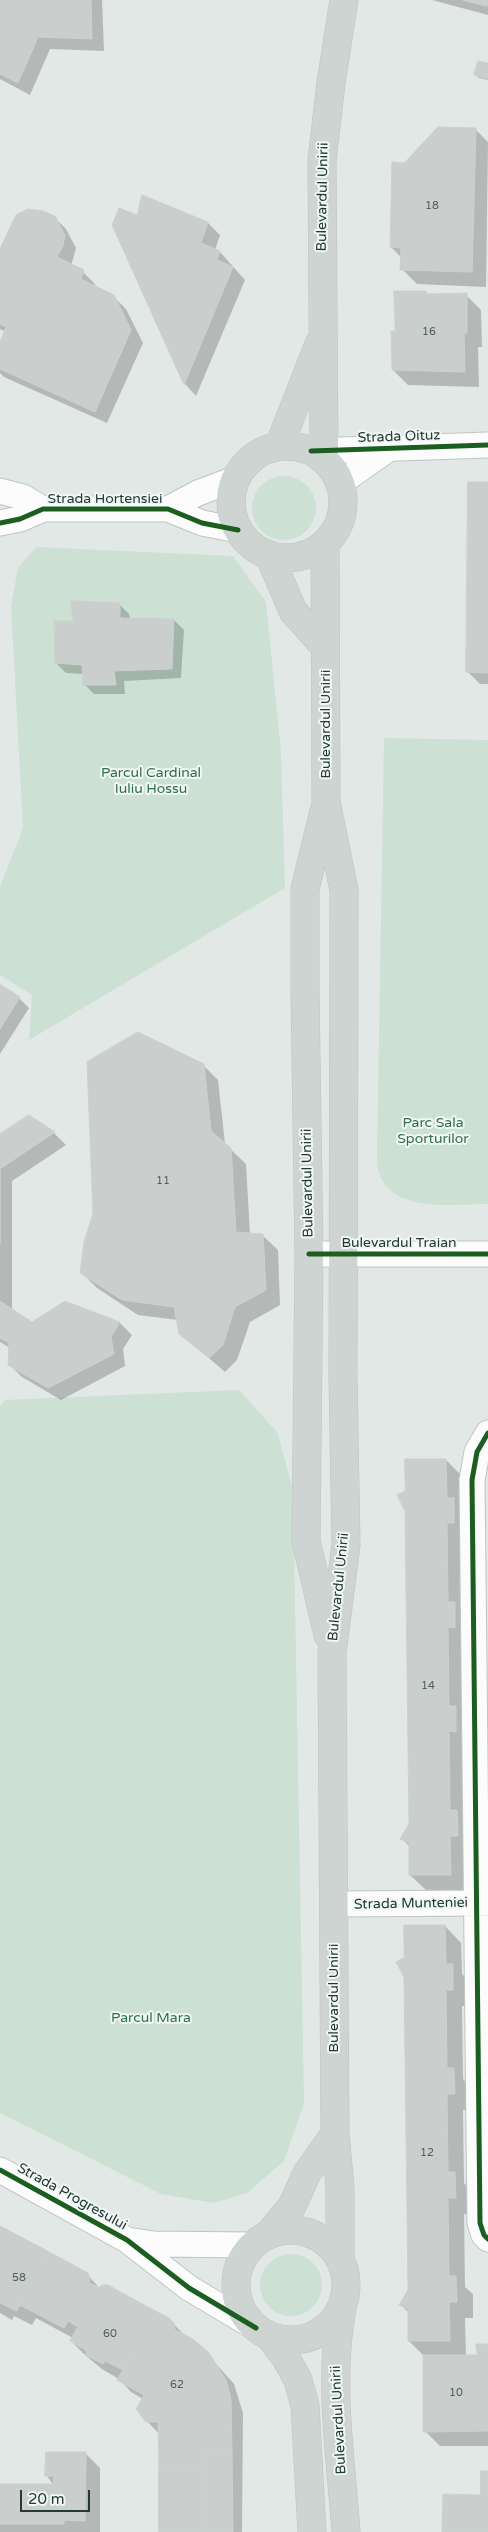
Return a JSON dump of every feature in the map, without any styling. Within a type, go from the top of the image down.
[{"type":"main road","name":"Bulevardul Unirii","points":[[320,454],[323,336],[322,160],[331,82],[344,0]]},
{"type":"main road","name":"Bulevardul Unirii","points":[[279,446],[302,384],[323,336]]},
{"type":"main road","points":[[279,446],[292,446],[320,454],[332,468],[340,482],[344,499],[342,515],[336,531],[326,543],[313,552],[299,557],[284,558],[269,556],[246,541],[238,530],[231,500],[235,480],[253,457],[265,450],[279,446]]},
{"type":"main road","name":"Bulevardul Unirii","points":[[326,543],[326,802],[344,890],[346,1545],[332,1653],[335,2134],[340,2188],[340,2259]]},
{"type":"main road","points":[[269,556],[293,611],[325,647]]},
{"type":"main road","name":"Bulevardul Unirii","points":[[326,802],[305,889],[304,993],[309,1254],[306,1541],[332,1653]]},
{"type":"main road","points":[[312,2532],[305,2406],[298,2380],[286,2358],[247,2318],[239,2304],[236,2288],[237,2273],[243,2258],[292,2206],[308,2173],[335,2134]]},
{"type":"main road","name":"Bulevardul Unirii","points":[[261,2240],[285,2230],[302,2230],[318,2236],[331,2246],[340,2259],[346,2275],[347,2292],[337,2335],[335,2372],[346,2532]]},
{"type":"main road","name":"Bulevardul Unirii","points":[[262,2332],[285,2340],[303,2340],[319,2333],[332,2323],[342,2308]]},
{"type":"street","name":"Strada Oituz","points":[[320,454],[390,448],[488,444]]},
{"type":"street","name":"Strada Oituz","points":[[340,482],[390,448]]},
{"type":"street","name":"Strada Hortensiei","points":[[168,509],[198,493],[235,480]]},
{"type":"street","name":"Strada Hortensiei","points":[[0,491],[22,497],[43,509]]},
{"type":"street","name":"Strada Hortensiei","points":[[0,523],[20,519],[43,509],[168,509],[202,522],[238,530]]},
{"type":"street","name":"Bulevardul Traian","points":[[309,1254],[488,1254]]},
{"type":"street","points":[[488,1433],[477,1452],[472,1480],[482,1903],[480,2223],[484,2235],[488,2238]]},
{"type":"street","name":"Strada Munteniei","points":[[334,1904],[482,1903]]},
{"type":"street","name":"Strada Progresului","points":[[0,2170],[127,2240],[189,2288],[262,2332]]},
{"type":"street","name":"Strada Progresului","points":[[127,2240],[154,2244],[261,2240]]},
{"type":"green space","points":[[278,476],[290,476],[307,485],[314,496],[316,508],[314,520],[307,531],[290,540],[278,540],[266,535],[257,526],[252,514],[252,502],[257,490],[266,481]]},
{"type":"green space","name":"Parcul Cardinal Iuliu Hossu","points":[[36,547],[233,556],[266,602],[281,752],[285,888],[29,1040],[32,995],[0,975],[0,887],[23,828],[11,606],[18,568]]},
{"type":"green space","name":"Parc Sala Sporturilor","points":[[384,738],[488,740],[488,1204],[443,1205],[411,1201],[397,1195],[386,1186],[378,1171]]},
{"type":"green space","name":"Parcul Mara","points":[[239,1390],[277,1432],[293,1489],[304,2103],[284,2161],[247,2193],[214,2203],[161,2194],[0,2113],[0,1406],[5,1400]]},
{"type":"green space","points":[[285,2254],[297,2254],[313,2263],[320,2273],[322,2285],[320,2297],[313,2307],[297,2316],[285,2316],[274,2311],[265,2302],[260,2291],[260,2279],[265,2268],[274,2259]]},
{"type":"building","points":[[0,0],[91,0],[92,39],[38,37],[18,83],[0,74]]},
{"type":"building","points":[[463,0],[488,0],[488,1],[487,6]]},
{"type":"building","points":[[478,61],[488,63],[488,79],[474,75]]},
{"type":"building","points":[[438,127],[476,128],[472,272],[400,270],[401,248],[390,247],[392,162],[404,163]]},
{"type":"building","points":[[142,195],[208,222],[201,243],[220,251],[217,260],[233,267],[184,385],[112,225],[119,208],[137,215]]},
{"type":"building","points":[[28,209],[43,211],[55,216],[65,235],[63,246],[57,257],[84,270],[81,279],[114,295],[131,330],[95,412],[0,369],[0,342],[6,327],[0,324],[0,249],[16,215]]},
{"type":"building","points":[[394,291],[426,291],[426,294],[467,293],[467,333],[464,333],[465,372],[392,370],[391,331],[395,331]]},
{"type":"building","points":[[468,482],[488,482],[488,673],[466,672]]},
{"type":"building","points":[[71,601],[120,603],[120,618],[174,619],[172,669],[114,671],[116,685],[83,685],[82,665],[55,663],[54,621],[73,621]]},
{"type":"building","points":[[0,984],[20,997],[0,1029]]},
{"type":"building","points":[[138,1032],[204,1064],[211,1131],[231,1148],[236,1232],[263,1234],[266,1290],[235,1307],[223,1345],[209,1358],[179,1334],[174,1307],[122,1300],[80,1273],[84,1242],[93,1213],[87,1062]]},
{"type":"building","points":[[29,1115],[55,1132],[0,1169],[0,1134]]},
{"type":"building","points":[[0,1301],[32,1322],[65,1301],[120,1322],[111,1337],[114,1354],[48,1388],[8,1365],[9,1343],[0,1338]]},
{"type":"building","points":[[405,1459],[446,1459],[447,1498],[454,1498],[454,1523],[447,1523],[448,1602],[455,1602],[455,1628],[448,1627],[449,1706],[456,1706],[456,1732],[449,1731],[450,1810],[457,1810],[458,1836],[450,1836],[451,1875],[409,1875],[409,1843],[400,1839],[409,1824],[405,1511],[397,1495],[405,1491]]},
{"type":"building","points":[[404,1925],[445,1925],[446,1964],[453,1964],[453,1990],[446,1990],[447,2068],[454,2068],[455,2094],[447,2094],[448,2172],[455,2172],[456,2198],[448,2198],[449,2276],[456,2276],[457,2302],[449,2302],[450,2341],[408,2341],[408,2309],[399,2305],[408,2290],[404,1977],[396,1962],[404,1958]]},
{"type":"building","points":[[0,2226],[42,2248],[45,2258],[48,2259],[27,2298],[24,2296],[17,2311],[0,2303]]},
{"type":"building","points":[[42,2248],[88,2273],[89,2283],[96,2286],[75,2325],[68,2321],[64,2328],[20,2305],[24,2296],[27,2298],[48,2259],[45,2258]]},
{"type":"building","points":[[102,2285],[108,2285],[148,2307],[152,2311],[151,2316],[154,2318],[134,2356],[131,2355],[123,2370],[105,2361],[103,2364],[85,2355],[87,2351],[70,2341],[78,2326],[75,2325],[96,2286],[98,2288]]},
{"type":"building","points":[[148,2307],[169,2318],[174,2323],[175,2330],[193,2339],[209,2353],[226,2380],[231,2400],[232,2452],[201,2452],[201,2471],[159,2471],[158,2422],[146,2422],[136,2409],[144,2395],[117,2380],[131,2355],[134,2356],[154,2318],[151,2316],[152,2311]]},
{"type":"building","points":[[476,2344],[488,2344],[488,2431],[423,2432],[423,2355],[477,2355]]},
{"type":"building","points":[[46,2452],[86,2452],[85,2521],[64,2520],[64,2524],[0,2524],[0,2484],[53,2484],[54,2476],[45,2476]]},
{"type":"building","points":[[201,2452],[232,2452],[233,2532],[202,2532]]},
{"type":"building","points":[[159,2471],[201,2471],[202,2532],[159,2532]]},
{"type":"building","points":[[481,2471],[488,2471],[488,2532],[442,2532],[443,2494],[480,2495]]},
{"type":"cycle path","points":[[311,451],[488,445]]},
{"type":"cycle path","points":[[0,523],[20,519],[43,509],[168,509],[202,523],[238,530]]},
{"type":"cycle path","points":[[309,1254],[488,1254]]},
{"type":"cycle path","points":[[488,1433],[477,1452],[472,1480],[480,2223],[484,2235],[488,2239]]},
{"type":"cycle path","points":[[0,2170],[127,2240],[189,2288],[256,2328]]}]
